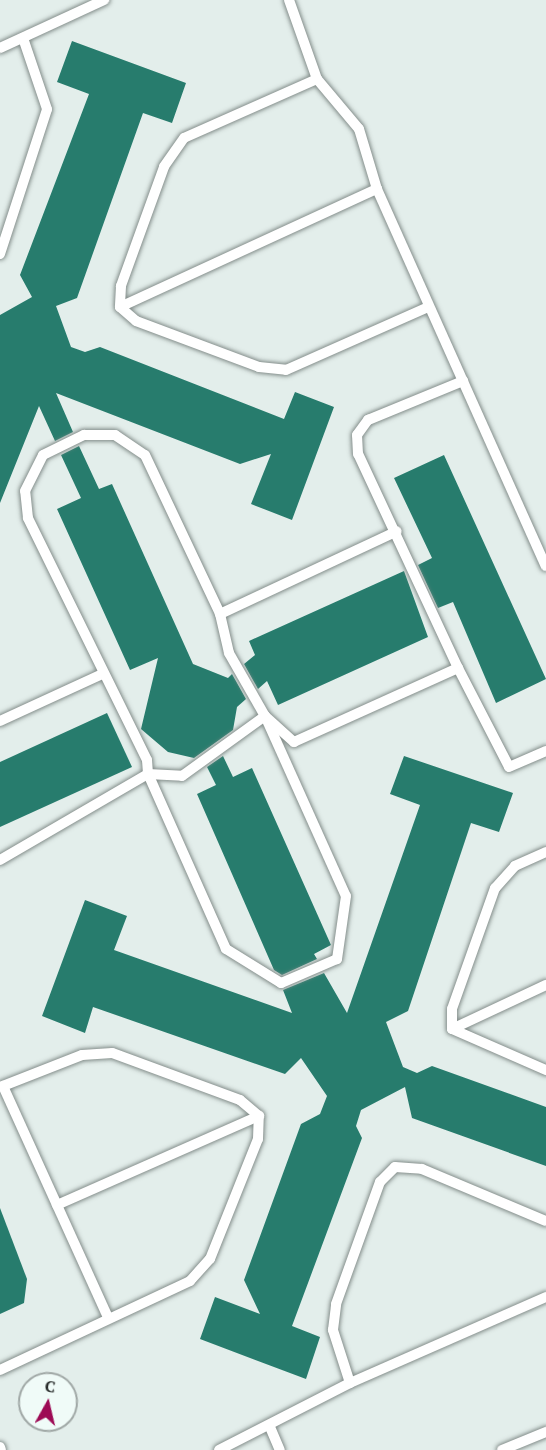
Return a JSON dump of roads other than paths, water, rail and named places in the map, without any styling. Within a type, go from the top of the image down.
[{"type":"lane","points":[[0,48],[104,0]]},
{"type":"lane","points":[[289,0],[317,79],[359,129],[377,189],[546,566]]},
{"type":"lane","points":[[0,254],[47,109],[23,38]]},
{"type":"lane","points":[[120,307],[121,285],[164,167],[184,138],[317,79]]},
{"type":"lane","points":[[120,307],[377,189]]},
{"type":"lane","points":[[120,307],[136,321],[236,359],[286,370],[428,307]]},
{"type":"lane","points":[[464,381],[368,420],[357,435],[358,454],[397,531],[458,668],[509,767],[546,751]]},
{"type":"lane","points":[[84,435],[115,435],[146,456],[219,614],[229,653],[265,716],[346,896],[337,959],[281,983],[225,949],[148,774],[147,760],[102,674],[28,518],[25,491],[43,455],[84,435]]},
{"type":"lane","points":[[219,614],[397,531]]},
{"type":"lane","points":[[265,716],[294,742],[458,668]]},
{"type":"lane","points":[[0,721],[102,674]]},
{"type":"lane","points":[[0,860],[148,774],[182,776],[265,716]]},
{"type":"lane","points":[[452,1029],[452,1009],[495,888],[515,866],[546,852]]},
{"type":"lane","points":[[452,1029],[546,985]]},
{"type":"lane","points":[[452,1029],[546,1070]]},
{"type":"lane","points":[[108,1318],[2,1082],[82,1055],[112,1053],[240,1100],[259,1116]]},
{"type":"lane","points":[[57,1205],[259,1116]]},
{"type":"lane","points":[[0,1370],[190,1281],[210,1259],[258,1139],[259,1116]]},
{"type":"lane","points":[[350,1383],[333,1330],[336,1304],[380,1182],[395,1167],[422,1169],[546,1221]]},
{"type":"lane","points":[[219,1450],[270,1427],[350,1383],[546,1297]]},
{"type":"lane","points":[[270,1427],[280,1450]]},
{"type":"lane","points":[[502,1450],[546,1432]]}]
